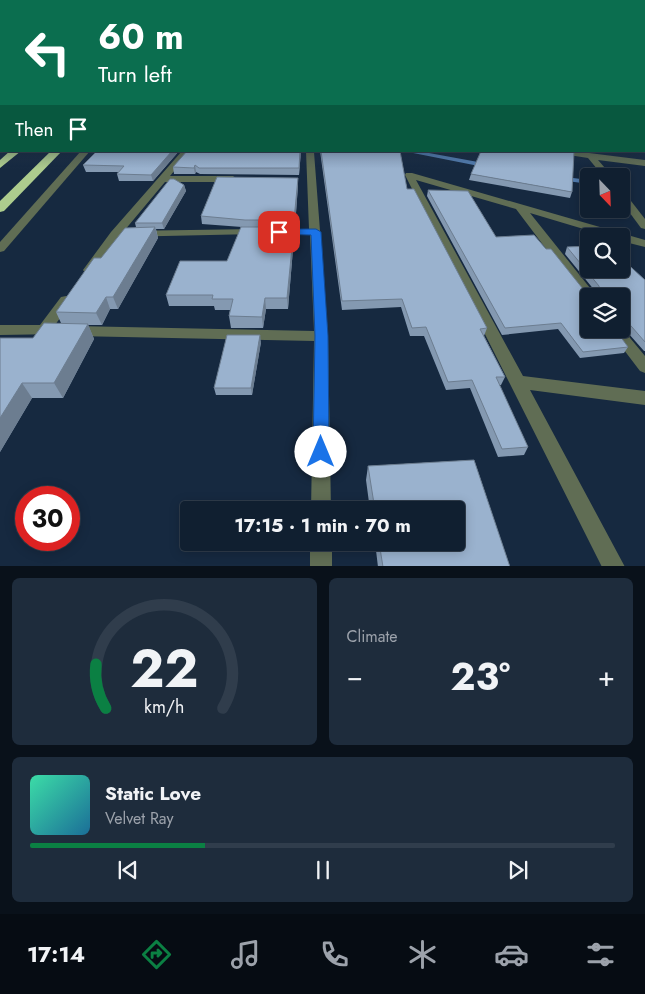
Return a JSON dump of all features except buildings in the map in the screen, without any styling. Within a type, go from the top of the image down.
[{"type":"highway","points":[[0,165],[15,152]]},
{"type":"highway","points":[[0,208],[56,152]]},
{"type":"street","points":[[0,249],[85,152]]},
{"type":"street","points":[[44,330],[116,234],[186,152]]},
{"type":"street","points":[[310,152],[306,180],[316,232],[321,336],[321,501]]},
{"type":"street","points":[[555,152],[645,163]]},
{"type":"street","points":[[585,152],[594,157],[602,168]]},
{"type":"street","points":[[589,228],[409,175],[614,566]]},
{"type":"street","points":[[163,179],[242,179]]},
{"type":"street","points":[[630,206],[645,226]]},
{"type":"street","points":[[520,208],[583,288]]},
{"type":"street","points":[[116,234],[316,232]]},
{"type":"street","points":[[630,240],[645,244]]},
{"type":"street","points":[[0,330],[321,336]]},
{"type":"street","points":[[622,338],[645,367]]},
{"type":"street","points":[[516,382],[645,398]]},
{"type":"street","points":[[321,551],[321,566]]},
{"type":"waterway","points":[[412,152],[489,166]]},
{"type":"waterway","points":[[560,178],[580,181]]},
{"type":"route","points":[[279,232],[316,232],[321,336],[321,452]]}]
